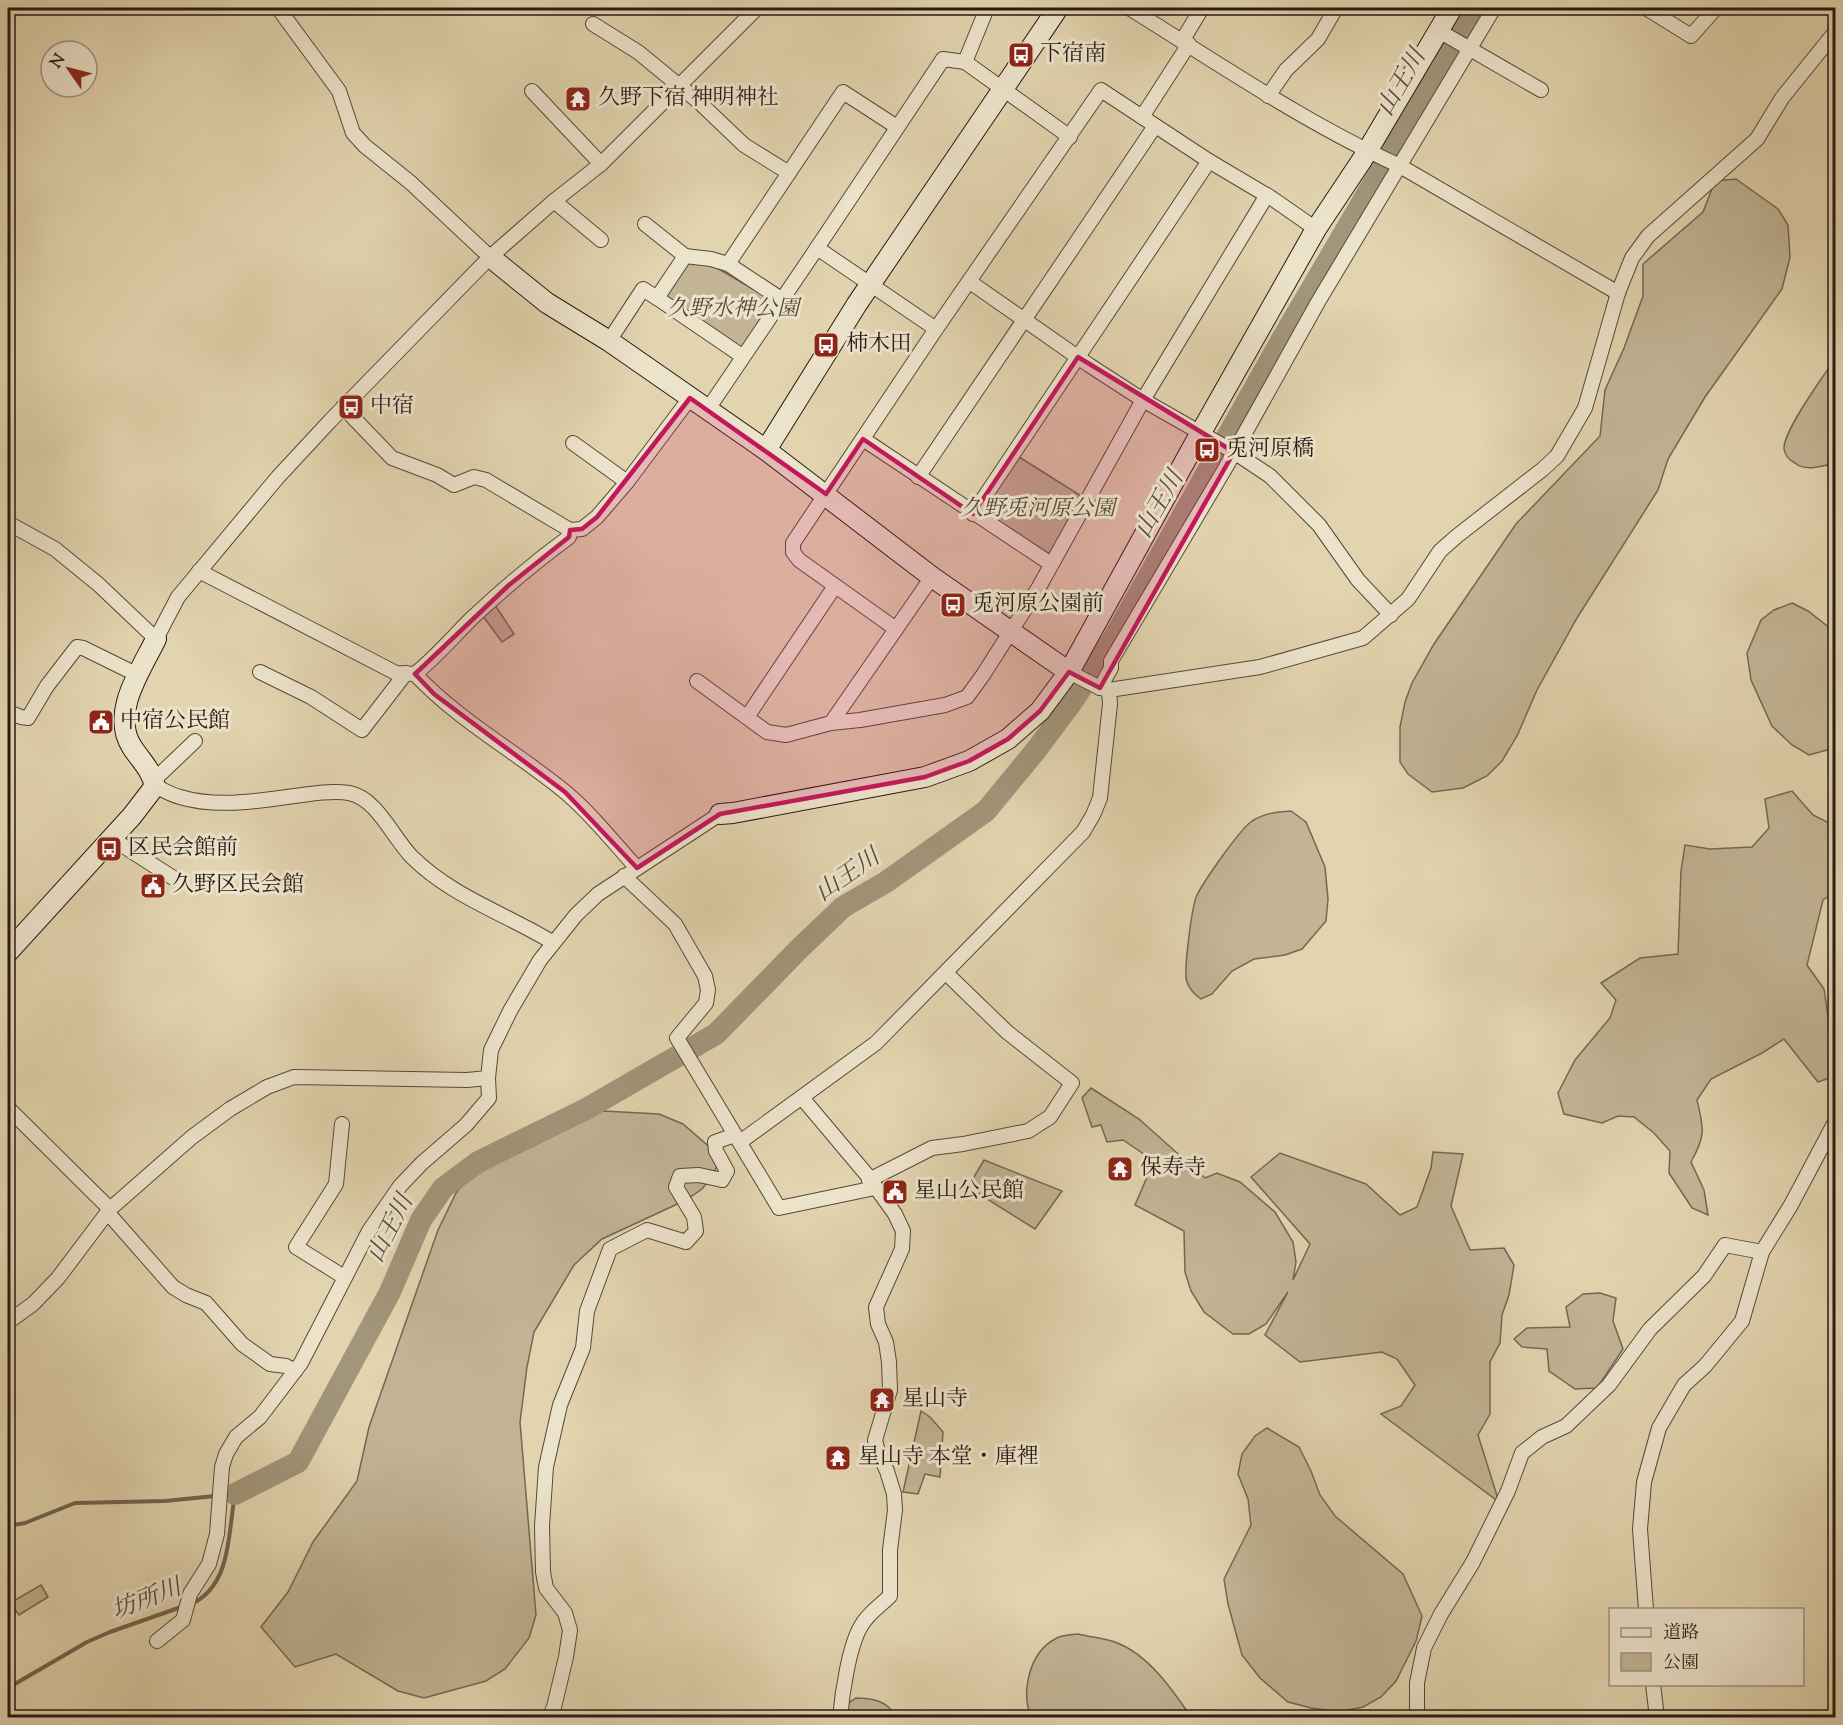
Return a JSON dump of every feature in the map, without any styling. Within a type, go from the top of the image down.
[{"type":"street","points":[[552,942],[493,912],[438,879],[411,856],[369,802],[350,793],[328,792],[234,802],[202,802],[180,797],[154,783],[150,770],[131,746],[125,731],[123,713],[138,675],[178,597],[278,477],[490,257],[554,201],[601,164],[757,8]]},
{"type":"street","points":[[965,62],[987,8]]},
{"type":"street","points":[[766,450],[871,285],[1058,8]]},
{"type":"street","points":[[1129,8],[1268,96],[1400,166],[1618,293]]},
{"type":"street","points":[[1142,117],[1186,42],[1202,8]]},
{"type":"street","points":[[1268,96],[1286,70],[1318,39],[1336,8]]},
{"type":"street","points":[[157,1641],[183,1620],[190,1593],[209,1564],[217,1534],[220,1481],[226,1454],[236,1437],[260,1417],[301,1363],[369,1231],[400,1186],[422,1163],[466,1125],[489,1098],[488,1078],[491,1050],[516,1001],[552,942],[598,894],[720,814],[925,777],[969,761],[1008,739],[1040,711],[1069,672],[1316,229],[1452,8]]},
{"type":"street","points":[[1102,688],[1111,668],[1111,661],[1234,452],[1318,302],[1494,8]]},
{"type":"street","points":[[1646,8],[1691,36],[1716,8]]},
{"type":"street","points":[[285,10],[339,91],[353,133],[365,146],[411,183],[490,257],[547,303],[609,341],[766,450],[932,577],[1069,672],[1102,688],[1260,667],[1363,638],[1391,615],[1408,599],[1440,551],[1557,456],[1584,408],[1618,293],[1632,258],[1648,236],[1757,139],[1782,98],[1836,31]]},
{"type":"street","points":[[592,24],[638,52],[699,102],[744,145],[789,173]]},
{"type":"street","points":[[1439,31],[1541,90]]},
{"type":"street","points":[[708,409],[943,59],[965,62],[1070,137]]},
{"type":"street","points":[[896,629],[799,560],[793,552],[793,543],[936,329],[1101,90],[1209,161],[1267,195],[1316,229]]},
{"type":"street","points":[[532,91],[601,164]]},
{"type":"street","points":[[728,264],[843,92],[897,128]]},
{"type":"street","points":[[918,477],[1155,126]]},
{"type":"street","points":[[973,514],[1209,161]]},
{"type":"street","points":[[697,681],[767,732],[786,735],[831,723],[945,705],[967,697],[1040,587],[1143,400],[1267,195]]},
{"type":"street","points":[[554,201],[601,240]]},
{"type":"street","points":[[645,224],[685,256],[711,259],[728,264],[781,299]]},
{"type":"street","points":[[817,248],[936,329]]},
{"type":"street","points":[[657,298],[685,256]]},
{"type":"street","points":[[970,282],[1143,400],[1201,432],[1270,476],[1319,525],[1358,580],[1391,615]]},
{"type":"street","points":[[609,341],[643,289],[742,356]]},
{"type":"street","points":[[343,407],[392,458],[437,475],[454,485],[474,477],[486,480],[570,530],[582,529],[597,517],[627,482],[690,398]]},
{"type":"street","points":[[863,440],[1051,564]]},
{"type":"street","points":[[573,443],[627,482]]},
{"type":"street","points":[[8,523],[55,549],[98,584],[156,639]]},
{"type":"street","points":[[260,672],[311,697],[362,730],[411,673],[430,662],[509,585],[569,537],[570,530]]},
{"type":"street","points":[[200,571],[396,673],[411,673],[434,694],[565,792],[637,868]]},
{"type":"street","points":[[831,723],[932,577]]},
{"type":"street","points":[[747,717],[835,586]]},
{"type":"street","points":[[8,712],[28,718],[47,686],[76,647],[83,648],[138,675]]},
{"type":"street","points":[[549,1718],[554,1707],[566,1657],[570,1630],[565,1613],[546,1588],[543,1572],[542,1526],[546,1467],[560,1405],[583,1348],[587,1311],[610,1249],[647,1230],[686,1242],[696,1231],[694,1216],[676,1187],[681,1176],[699,1175],[722,1180],[727,1171],[716,1151],[715,1142],[738,1138],[803,1099],[876,1044],[1083,832],[1094,815],[1100,798],[1110,704],[1102,688]]},
{"type":"street","points":[[8,952],[132,816],[154,783],[195,741]]},
{"type":"street","points":[[111,838],[178,881]]},
{"type":"street","points":[[624,876],[675,924],[705,976],[708,990],[706,1002],[677,1038],[779,1208],[872,1184],[932,1148],[1028,1131],[1050,1117],[1072,1083],[1007,1032],[946,973]]},
{"type":"street","points":[[8,1322],[33,1304],[58,1278],[109,1211],[192,1137],[230,1109],[267,1087],[294,1077],[467,1080],[488,1078]]},
{"type":"street","points":[[803,1099],[895,1214],[903,1231],[902,1249],[876,1307],[878,1324],[886,1342],[889,1362],[890,1390],[875,1440],[894,1494],[895,1510],[890,1550],[890,1596],[870,1614],[860,1627],[854,1643],[841,1701],[840,1718]]},
{"type":"street","points":[[8,1108],[109,1211],[173,1287],[206,1303],[242,1344],[270,1364],[286,1366],[295,1371]]},
{"type":"street","points":[[1646,1608],[1640,1530],[1644,1482],[1659,1428],[1684,1384],[1704,1366],[1742,1321],[1762,1252],[1791,1205],[1836,1120]]},
{"type":"street","points":[[342,1124],[336,1184],[296,1247],[344,1277]]},
{"type":"street","points":[[1418,1718],[1417,1683],[1424,1648],[1441,1614],[1473,1562],[1508,1491],[1522,1453],[1542,1437],[1566,1426],[1608,1385],[1650,1329],[1704,1276],[1725,1245],[1762,1252]]},
{"type":"street","points":[[1653,1686],[1657,1718]]},
{"type":"highlighted area","points":[[1078,357],[1234,452],[1100,688],[1069,672],[1040,711],[1008,739],[969,761],[925,777],[720,814],[637,868],[565,792],[434,694],[415,674],[509,585],[569,537],[570,530],[582,529],[597,517],[690,398],[826,494],[863,439],[973,514]]},
{"type":"green space","points":[[1736,179],[1778,209],[1788,225],[1790,257],[1782,289],[1705,397],[1668,459],[1658,490],[1577,618],[1537,690],[1517,736],[1502,761],[1487,776],[1463,788],[1432,792],[1408,774],[1400,762],[1400,727],[1412,683],[1434,644],[1516,524],[1600,436],[1605,390],[1624,348],[1643,296],[1643,264],[1703,212],[1715,181]]},
{"type":"green space","name":"久野水神公園","points":[[695,255],[773,301],[741,350],[664,295]]},
{"type":"green space","points":[[1835,359],[1835,463],[1815,468],[1799,466],[1786,456],[1785,441],[1805,403]]},
{"type":"green space","name":"久野兎河原公園","points":[[1016,455],[1086,499],[1049,561],[978,514]]},
{"type":"green space","points":[[1792,603],[1808,611],[1835,632],[1835,743],[1827,750],[1809,755],[1792,745],[1772,726],[1751,680],[1747,653],[1761,620],[1774,610]]},
{"type":"green space","points":[[495,605],[514,634],[502,642],[483,616]]},
{"type":"green space","points":[[1792,791],[1813,815],[1835,826],[1835,892],[1823,900],[1807,965],[1824,989],[1835,1055],[1835,1076],[1818,1082],[1784,1039],[1711,1079],[1697,1100],[1702,1132],[1691,1162],[1704,1190],[1708,1215],[1692,1208],[1669,1173],[1670,1151],[1654,1133],[1634,1117],[1618,1116],[1602,1123],[1564,1114],[1558,1093],[1575,1060],[1610,1018],[1616,1000],[1601,983],[1640,958],[1678,954],[1681,871],[1685,845],[1710,849],[1752,847],[1769,828],[1765,799]]},
{"type":"green space","points":[[1291,811],[1306,822],[1325,867],[1328,899],[1326,921],[1302,949],[1285,955],[1254,959],[1232,971],[1212,994],[1201,999],[1190,987],[1186,976],[1189,939],[1197,895],[1246,826],[1257,818],[1275,812]]},
{"type":"green space","points":[[1091,1088],[1139,1119],[1205,1178],[1217,1173],[1240,1182],[1275,1212],[1293,1242],[1296,1262],[1293,1280],[1310,1244],[1251,1177],[1280,1153],[1366,1184],[1400,1215],[1417,1207],[1431,1168],[1433,1152],[1463,1154],[1451,1206],[1470,1250],[1504,1248],[1514,1265],[1509,1295],[1502,1315],[1500,1343],[1490,1362],[1490,1414],[1478,1435],[1499,1502],[1381,1414],[1401,1406],[1415,1385],[1397,1359],[1382,1352],[1300,1362],[1265,1335],[1288,1292],[1266,1324],[1249,1334],[1233,1334],[1204,1312],[1191,1291],[1185,1272],[1184,1231],[1135,1205],[1154,1161],[1123,1140],[1107,1142],[1101,1125],[1092,1127],[1082,1098]]},
{"type":"green space","points":[[603,1111],[659,1114],[683,1124],[713,1150],[718,1163],[713,1175],[702,1189],[686,1200],[602,1239],[574,1265],[534,1332],[520,1422],[536,1615],[529,1638],[505,1669],[486,1681],[424,1698],[398,1691],[336,1654],[295,1667],[261,1627],[288,1592],[313,1542],[357,1481],[369,1427],[438,1230],[456,1193],[481,1161],[533,1127]]},
{"type":"green space","points":[[984,1160],[1062,1191],[1035,1229],[968,1187]]},
{"type":"green space","points":[[1600,1293],[1616,1298],[1613,1321],[1623,1349],[1597,1388],[1575,1389],[1549,1371],[1547,1349],[1522,1347],[1514,1339],[1527,1328],[1570,1327],[1566,1307],[1583,1294]]},
{"type":"green space","points":[[921,1411],[930,1417],[943,1432],[940,1477],[925,1474],[918,1494],[903,1492]]},
{"type":"green space","points":[[1267,1428],[1299,1447],[1320,1495],[1335,1516],[1403,1574],[1422,1616],[1416,1641],[1396,1681],[1381,1697],[1363,1707],[1339,1712],[1288,1702],[1260,1678],[1242,1655],[1228,1604],[1224,1579],[1251,1525],[1248,1499],[1238,1474],[1242,1454],[1255,1436]]},
{"type":"green space","points":[[41,1585],[48,1597],[19,1615],[10,1603]]},
{"type":"green space","points":[[1078,1634],[1115,1642],[1138,1655],[1167,1684],[1191,1717],[1031,1717],[1027,1685],[1033,1663],[1046,1645],[1055,1639]]},
{"type":"green space","points":[[856,1698],[884,1704],[896,1717],[834,1718],[841,1708]]},
{"type":"waterway","name":"山王川","points":[[235,1494],[298,1462],[390,1292],[421,1220],[443,1188],[478,1162],[586,1109],[716,1034],[843,907],[886,882],[986,811],[1072,702],[1114,638],[1285,334],[1476,8]]},
{"type":"waterway","name":"坊所川","points":[[191,1604],[204,1596],[214,1584],[226,1556],[235,1494],[223,1496]]},
{"type":"waterway","name":"山王川","points":[[8,1526],[25,1523],[75,1503],[165,1501],[215,1496]]},
{"type":"waterway","name":"坊所川","points":[[8,1688],[87,1642],[184,1606]]},
{"type":"place","name":"下宿南","points":[[1021,55]]},
{"type":"place","name":"久野下宿 神明神社","points":[[578,99]]},
{"type":"place","name":"柿木田","points":[[826,345]]},
{"type":"place","name":"中宿","points":[[351,407]]},
{"type":"place","name":"兎河原橋","points":[[1207,450]]},
{"type":"place","name":"兎河原公園前","points":[[953,605]]},
{"type":"place","name":"中宿公民館","points":[[101,722]]},
{"type":"place","name":"区民会館前","points":[[109,849]]},
{"type":"place","name":"久野区民会館","points":[[153,886]]},
{"type":"place","name":"保寿寺","points":[[1120,1169]]},
{"type":"place","name":"星山公民館","points":[[895,1192]]},
{"type":"place","name":"星山寺","points":[[882,1400]]},
{"type":"place","name":"星山寺 本堂・庫裡","points":[[838,1458]]}]
